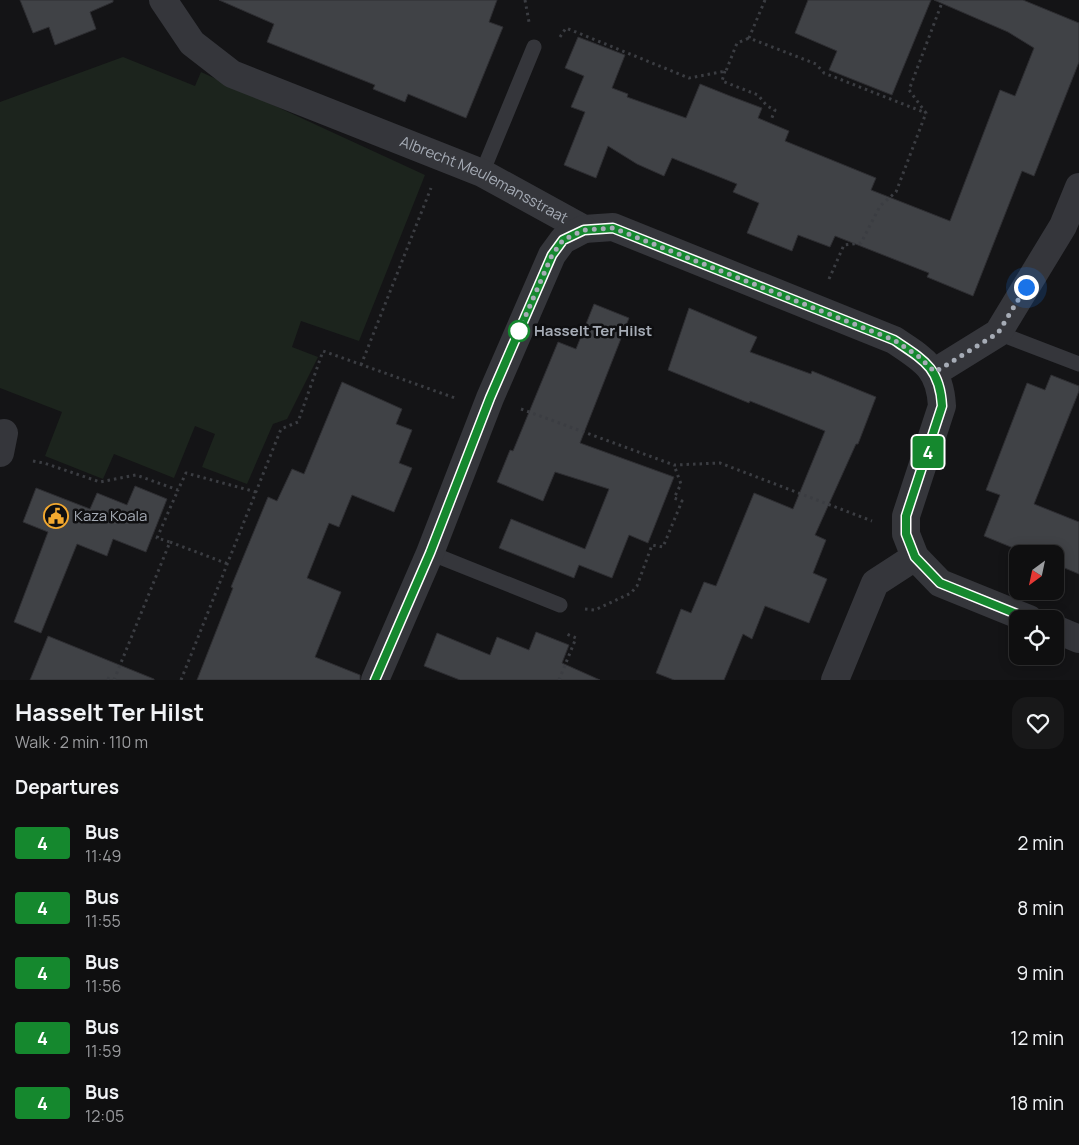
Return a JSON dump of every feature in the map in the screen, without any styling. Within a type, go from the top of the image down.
[{"type":"street","name":"Albrecht Meulemansstraat","points":[[163,0],[192,43],[232,74],[482,173],[584,230],[613,228],[894,340],[918,356],[935,372]]},
{"type":"street","points":[[1009,611],[940,583],[910,546],[906,516],[942,406],[942,390],[935,372],[998,333],[1063,226],[1079,187]]},
{"type":"street","points":[[375,680],[430,553],[488,404],[552,255],[563,240],[584,230]]},
{"type":"street","points":[[835,680],[875,583],[910,546]]},
{"type":"street","points":[[1064,633],[1079,639]]},
{"type":"lane","points":[[482,173],[534,47]]},
{"type":"lane","points":[[998,333],[1079,364]]},
{"type":"lane","points":[[430,553],[568,606]]},
{"type":"path","points":[[525,0],[534,47],[553,50],[566,28],[690,78],[726,71]]},
{"type":"path","points":[[749,38],[765,0]]},
{"type":"path","points":[[926,113],[909,90],[943,0]]},
{"type":"path","points":[[771,120],[775,110],[767,106],[758,95],[722,81],[737,43],[749,38],[816,64],[824,74],[926,113]]},
{"type":"path","points":[[815,309],[844,245],[861,243],[880,206],[896,192],[926,113]]},
{"type":"path","points":[[361,365],[443,157]]},
{"type":"path","points":[[181,680],[281,429],[298,422],[323,351],[361,365],[488,404],[674,465],[720,462],[910,546]]},
{"type":"path","points":[[26,460],[44,463],[100,482],[136,475],[178,490]]},
{"type":"path","points":[[559,680],[576,638],[564,633],[568,606],[595,610],[631,593],[637,586],[652,545],[663,547],[682,501],[674,498],[681,484],[674,465]]},
{"type":"path","points":[[228,564],[157,538],[186,473],[256,492]]},
{"type":"path","points":[[107,678],[114,680],[170,542]]},
{"type":"shaded area","points":[[123,57],[195,86],[201,72],[425,175],[359,341],[301,321],[292,347],[318,357],[287,419],[273,424],[247,484],[202,467],[215,434],[195,426],[174,478],[114,454],[103,479],[45,456],[62,412],[0,388],[0,102]]},
{"type":"building","points":[[20,0],[113,0],[113,2],[90,12],[96,29],[55,45],[49,27],[33,33]]},
{"type":"building","points":[[219,0],[497,0],[489,22],[503,27],[466,118],[408,94],[405,102],[373,89],[375,85],[267,42],[274,24]]},
{"type":"building","points":[[808,0],[931,0],[892,95],[829,70],[837,51],[795,33]]},
{"type":"building","points":[[934,0],[1023,0],[1079,23],[1079,62],[1034,176],[1022,171],[973,296],[927,277],[929,273],[835,236],[830,247],[798,235],[792,251],[747,233],[759,203],[733,192],[737,184],[672,158],[664,176],[637,164],[608,146],[596,178],[564,165],[585,112],[571,107],[584,76],[565,68],[578,37],[625,55],[612,88],[628,94],[627,97],[686,118],[700,84],[762,108],[758,118],[789,131],[785,141],[876,178],[871,190],[950,221],[1000,90],[1015,96],[1034,48],[1008,32]]},
{"type":"building","points":[[594,304],[629,318],[580,443],[674,477],[648,543],[629,535],[612,578],[579,565],[574,578],[499,548],[511,519],[585,549],[609,489],[555,472],[543,501],[497,482],[510,450],[513,451],[558,342],[576,349]]},
{"type":"building","points":[[689,308],[757,337],[750,352],[811,374],[812,371],[876,397],[858,444],[856,444],[815,535],[826,540],[813,573],[827,579],[809,623],[765,606],[752,639],[743,634],[724,680],[674,680],[656,673],[681,609],[691,613],[704,582],[716,586],[754,493],[793,509],[825,431],[668,370]]},
{"type":"building","points":[[1051,375],[1079,386],[1079,391],[1034,504],[1079,522],[1079,574],[1064,568],[1064,545],[1009,546],[984,536],[1000,495],[986,490],[1027,383],[1045,390]]},
{"type":"building","points":[[342,382],[402,409],[396,424],[412,430],[399,463],[412,468],[394,512],[352,495],[339,527],[329,523],[307,578],[341,592],[315,657],[360,675],[360,680],[197,680],[233,588],[231,587],[268,497],[277,501],[292,469],[304,474]]},
{"type":"building","points":[[135,486],[167,499],[146,552],[113,539],[107,556],[77,544],[41,633],[14,622],[48,532],[23,522],[36,488],[90,509],[97,493],[127,505]]},
{"type":"building","points":[[536,632],[569,645],[562,663],[600,680],[460,680],[424,666],[437,633],[490,655],[497,637],[529,650]]},
{"type":"building","points":[[48,636],[154,679],[154,680],[30,680]]},
{"type":"bus line","name":"4","points":[[375,680],[430,553],[490,398],[552,255],[563,240],[584,230],[613,228],[894,340],[918,356],[935,372],[942,390],[942,406],[906,516],[906,534],[915,557],[940,583],[1009,611]]},
{"type":"place","name":"Hasselt Ter Hilst","points":[[519,331]]},
{"type":"place","name":"Kaza Koala","points":[[56,516]]},
{"type":"route","points":[[519,331],[552,255],[563,240],[584,230],[613,228],[894,340],[918,356],[935,372],[998,333],[1026,287]]}]
